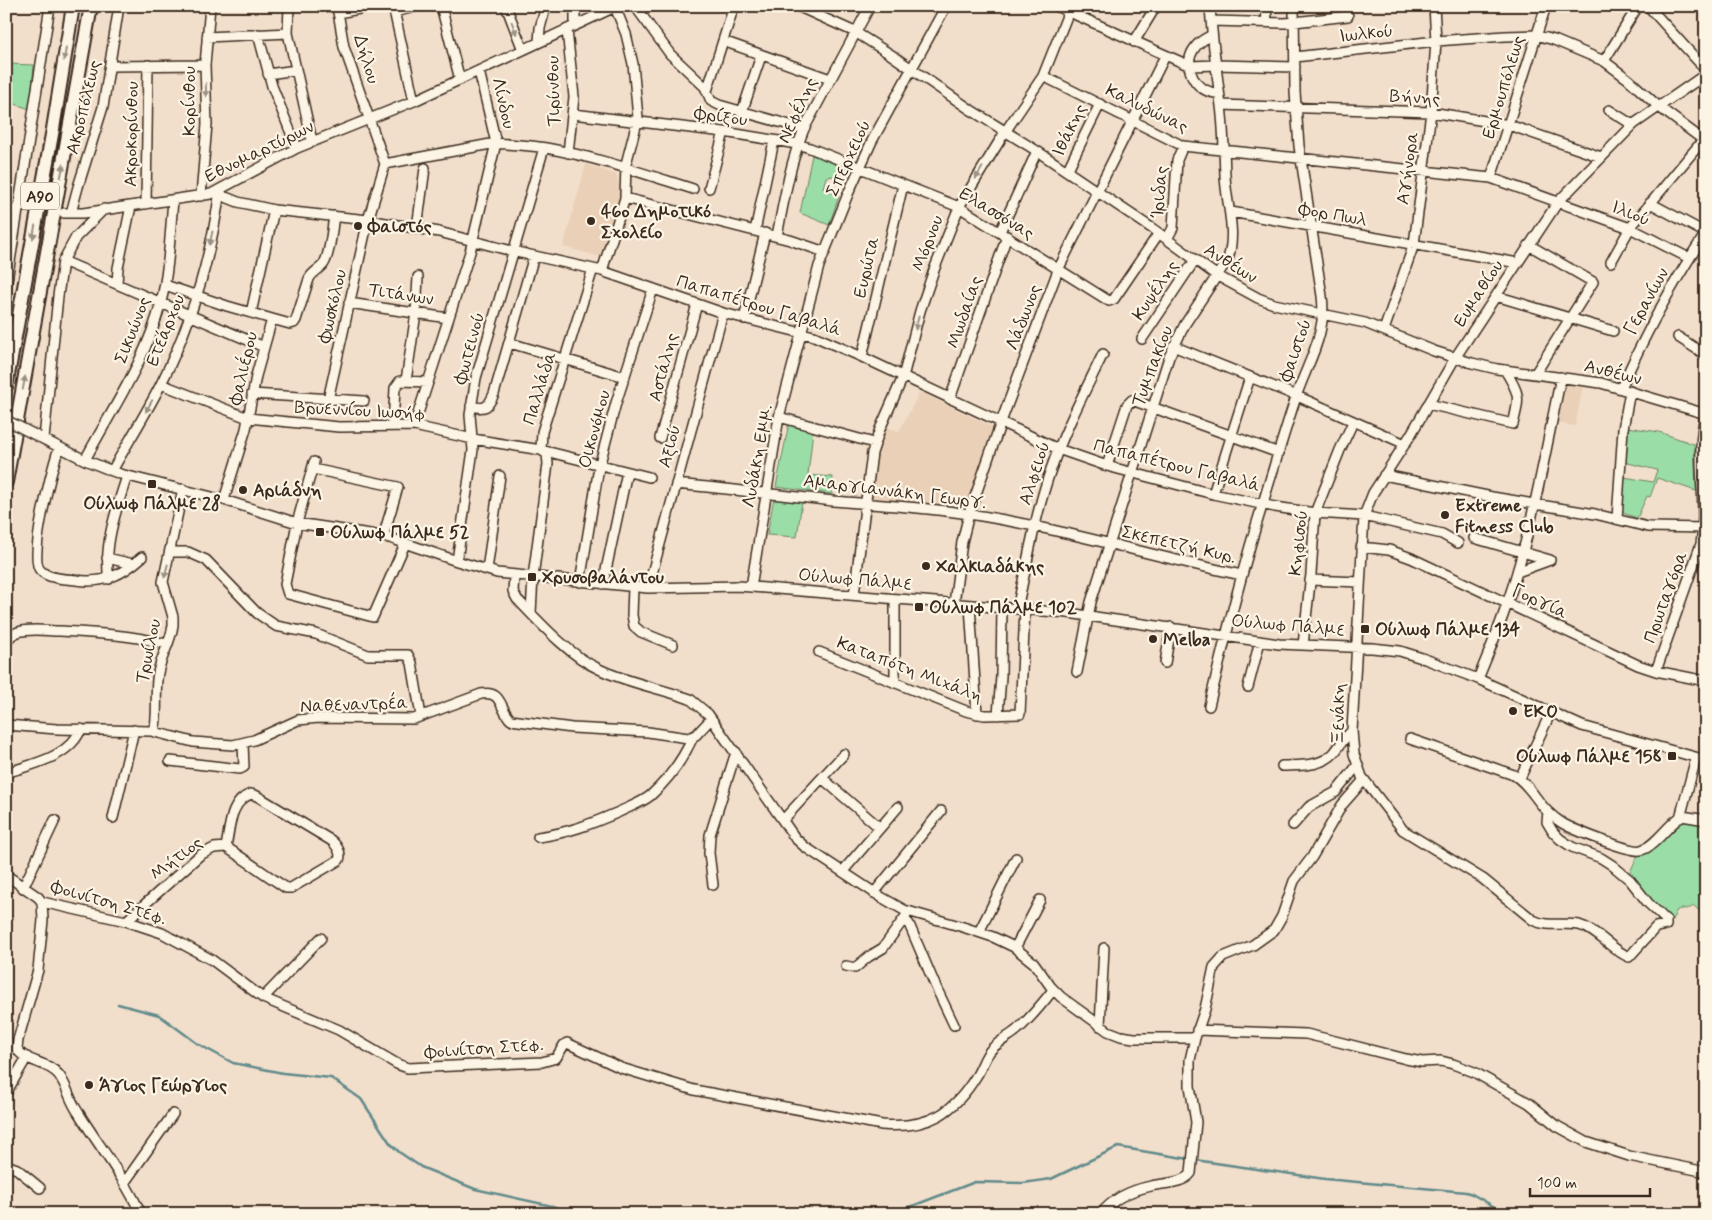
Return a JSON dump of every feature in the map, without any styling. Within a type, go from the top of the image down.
[{"type":"highway","name":"Α90","points":[[6,386],[53,129],[73,6]]},
{"type":"highway","name":"Α90","points":[[6,482],[91,6]]},
{"type":"street","points":[[7,282],[50,6]]},
{"type":"street","name":"Ακροπόλεως","points":[[68,213],[102,113],[111,66],[119,6]]},
{"type":"street","name":"Κορίνθου","points":[[201,196],[207,124],[205,65],[210,6]]},
{"type":"street","points":[[289,6],[288,33],[312,141]]},
{"type":"street","points":[[337,10],[354,10],[363,6]]},
{"type":"street","points":[[414,101],[393,9],[419,6]]},
{"type":"street","points":[[441,6],[460,80]]},
{"type":"street","points":[[506,6],[523,50]]},
{"type":"street","points":[[539,42],[540,28],[546,6]]},
{"type":"street","name":"Τιρύνθου","points":[[568,153],[573,114],[571,28],[575,6]]},
{"type":"street","points":[[635,6],[670,54],[703,85],[712,102],[804,129]]},
{"type":"street","points":[[707,91],[734,6]]},
{"type":"street","name":"Νεφέλης","points":[[777,236],[797,144],[870,6]]},
{"type":"street","name":"Σπερχειού","points":[[802,333],[825,252],[860,168],[911,68],[946,6]]},
{"type":"street","points":[[1056,6],[1070,9],[1134,42],[1190,66],[1295,67]]},
{"type":"street","points":[[1134,42],[1156,6]]},
{"type":"street","name":"Τυμπακίου","points":[[1077,672],[1088,615],[1173,346],[1189,317],[1228,259],[1232,241],[1231,212],[1225,176],[1221,105],[1210,6]]},
{"type":"street","points":[[1266,6],[1267,22]]},
{"type":"street","name":"Φαιστού","points":[[1209,706],[1225,636],[1242,575],[1297,396],[1320,334],[1324,314],[1301,158],[1296,108],[1294,6]]},
{"type":"street","name":"Αγήνορα","points":[[1384,330],[1414,244],[1431,112],[1436,42],[1434,6]]},
{"type":"street","name":"Ερμουπόλεως","points":[[1491,178],[1510,125],[1546,6]]},
{"type":"street","points":[[1604,61],[1638,6]]},
{"type":"street","points":[[1648,6],[1706,70]]},
{"type":"street","name":"Εθνομαρτύρων","points":[[68,213],[201,196],[220,190],[312,141],[414,101],[616,7]]},
{"type":"street","name":"Παλλάδα","points":[[531,613],[533,577],[548,464],[546,454],[542,450],[542,432],[565,359],[625,198],[625,169],[637,122],[638,105],[633,64],[626,34],[616,7]]},
{"type":"street","name":"Ανθέων","points":[[800,7],[855,32],[1097,191],[1216,275],[1258,298],[1274,304],[1358,322],[1384,330],[1455,358],[1506,370],[1590,381],[1625,389],[1706,413]]},
{"type":"street","name":"Μόρνου","points":[[854,595],[874,443],[903,377],[927,291],[959,207],[1005,132],[1043,76],[1070,9]]},
{"type":"street","name":"Δήλου","points":[[337,10],[344,47],[385,164]]},
{"type":"street","points":[[1211,22],[1294,22],[1348,16]]},
{"type":"street","points":[[207,37],[288,33]]},
{"type":"street","points":[[258,34],[268,74],[297,148]]},
{"type":"street","points":[[1212,35],[1194,47],[1191,53],[1190,66],[1194,82],[1201,89],[1213,94],[1219,94]]},
{"type":"street","name":"Ιωλκού","points":[[1295,57],[1512,35],[1536,35],[1554,40],[1604,61],[1628,79],[1659,107],[1704,141]]},
{"type":"street","points":[[722,41],[830,79]]},
{"type":"street","points":[[742,112],[761,56]]},
{"type":"street","name":"Λάδωνος","points":[[954,604],[962,542],[969,514],[1000,422],[1058,270],[1165,56]]},
{"type":"street","name":"Ακροκορίνθου","points":[[146,204],[148,65]]},
{"type":"street","points":[[111,66],[205,65]]},
{"type":"street","points":[[268,74],[296,70]]},
{"type":"street","name":"Λίνδου","points":[[480,71],[496,143]]},
{"type":"street","name":"Ευμαθίου","points":[[1357,647],[1364,516],[1372,493],[1405,444],[1455,358],[1558,202],[1633,125],[1706,74]]},
{"type":"street","name":"Καλυδώνας","points":[[1043,76],[1183,146],[1423,171]]},
{"type":"street","name":"Ιθάκης","points":[[1067,171],[1100,104]]},
{"type":"street","name":"Βήνης","points":[[1221,105],[1431,112],[1510,125],[1601,157]]},
{"type":"street","points":[[1609,110],[1633,125]]},
{"type":"street","name":"Φρίξου","points":[[573,114],[724,132],[797,144],[860,168]]},
{"type":"street","points":[[709,188],[724,132]]},
{"type":"street","name":"Νεφέλης","points":[[755,231],[774,141]]},
{"type":"street","points":[[1611,262],[1630,228],[1704,141]]},
{"type":"street","points":[[414,426],[473,240],[496,143]]},
{"type":"street","points":[[385,164],[496,143],[544,148],[568,153],[693,189]]},
{"type":"street","name":"Ίριδας","points":[[1167,239],[1173,228],[1177,160],[1183,146]]},
{"type":"street","name":"Φωτεινού","points":[[457,561],[472,458],[473,439],[470,415],[479,363],[544,148]]},
{"type":"street","name":"Μωδαίας","points":[[950,399],[1004,234],[1037,151]]},
{"type":"street","name":"Φωσκόλου","points":[[328,400],[368,220],[385,164]]},
{"type":"street","points":[[417,228],[425,168]]},
{"type":"street","name":"Ελασσόνας","points":[[860,168],[959,207],[1110,301]]},
{"type":"street","name":"Ιλιού","points":[[1423,171],[1491,178],[1630,228],[1689,258]]},
{"type":"street","name":"Ευρώτα","points":[[862,357],[903,185]]},
{"type":"street","name":"Παπαπέτρου Γαβαλά","points":[[220,190],[223,196],[238,202],[274,210],[368,220],[450,234],[512,251],[598,270],[723,313],[802,333],[862,357],[1058,449],[1132,474],[1263,504],[1315,513],[1364,516],[1442,534],[1458,543]]},
{"type":"street","name":"Ετεάρχου","points":[[112,471],[161,384],[196,296],[206,262],[220,190]]},
{"type":"street","points":[[625,198],[777,236],[825,252]]},
{"type":"street","name":"Σικυώνος","points":[[85,460],[150,337],[165,285],[173,200]]},
{"type":"street","points":[[1650,204],[1706,233]]},
{"type":"street","points":[[117,284],[118,268],[131,206]]},
{"type":"street","points":[[6,209],[29,207]]},
{"type":"street","points":[[42,438],[63,261],[76,237],[104,209]]},
{"type":"street","points":[[251,313],[274,210]]},
{"type":"street","name":"Φορ Πωλ","points":[[1231,212],[1518,263]]},
{"type":"street","name":"Φαλιέρου","points":[[224,500],[248,418],[252,394],[272,319],[290,324],[296,320],[311,275],[326,260],[334,216]]},
{"type":"street","points":[[744,319],[765,233]]},
{"type":"street","name":"Ίριδας","points":[[1110,301],[1114,299],[1159,233]]},
{"type":"street","name":"Γερανίων","points":[[1617,520],[1625,389],[1641,344],[1689,258],[1706,233]]},
{"type":"street","points":[[1529,245],[1594,282],[1535,374]]},
{"type":"street","points":[[471,406],[486,408],[490,403],[510,343],[534,256]]},
{"type":"street","name":"Κυψέλης","points":[[1142,339],[1195,260]]},
{"type":"street","points":[[63,261],[264,346]]},
{"type":"street","points":[[406,381],[416,313],[418,277]]},
{"type":"street","points":[[165,285],[272,319]]},
{"type":"street","name":"Οικονόμου","points":[[580,582],[600,465],[625,377],[654,288]]},
{"type":"street","points":[[1496,296],[1613,331]]},
{"type":"street","name":"Τιτάνων","points":[[349,302],[448,318]]},
{"type":"street","name":"Αστάλης","points":[[660,438],[697,304]]},
{"type":"street","name":"Αξιού","points":[[648,588],[723,313]]},
{"type":"street","name":"Λυδάκη Εμμ.","points":[[751,587],[780,417],[802,333]]},
{"type":"street","points":[[1678,337],[1706,355]]},
{"type":"street","points":[[510,343],[625,377]]},
{"type":"street","points":[[1173,346],[1297,396],[1405,444]]},
{"type":"street","name":"Αλφειού","points":[[1020,714],[1021,610],[1035,527],[1058,449],[1103,354]]},
{"type":"street","points":[[1428,404],[1513,424],[1519,402],[1517,389],[1506,370]]},
{"type":"street","points":[[1213,494],[1250,377]]},
{"type":"street","points":[[1478,679],[1507,604],[1517,572],[1534,504],[1560,377]]},
{"type":"street","points":[[393,426],[396,386],[398,382],[428,382]]},
{"type":"street","name":"Βρυεννίου Ιωσήφ","points":[[161,384],[248,418],[332,426],[414,426],[473,439],[542,450],[649,477]]},
{"type":"street","points":[[252,394],[364,402]]},
{"type":"street","points":[[1107,466],[1129,402],[1136,400],[1279,453]]},
{"type":"street","name":"Πρωταγόρα","points":[[1656,671],[1701,544],[1704,528],[1701,443],[1706,413]]},
{"type":"street","points":[[780,417],[874,443]]},
{"type":"street","name":"Ούλωφ Πάλμε","points":[[6,420],[85,460],[127,476],[224,500],[297,524],[383,537],[487,570],[514,576],[648,588],[751,587],[854,595],[1088,615],[1260,641],[1382,649],[1407,653],[1478,679],[1599,732],[1706,760]]},
{"type":"street","name":"Κηφισού","points":[[1303,645],[1315,513],[1353,422]]},
{"type":"street","points":[[59,447],[43,508],[36,558],[38,567],[44,574],[89,582],[109,579],[142,557]]},
{"type":"street","points":[[383,537],[398,487],[314,465],[297,524],[285,584],[286,591],[290,595],[373,617],[406,544]]},
{"type":"street","points":[[603,584],[627,472]]},
{"type":"street","points":[[1384,475],[1492,497],[1595,514],[1656,528],[1704,528]]},
{"type":"street","points":[[109,579],[107,558],[116,514],[127,476]]},
{"type":"street","points":[[487,570],[500,476]]},
{"type":"street","name":"Αμαργιαννάκη Γεωργ.","points":[[676,484],[969,514],[1109,544]]},
{"type":"street","name":"Τρωίλου","points":[[154,732],[158,673],[174,621],[163,582],[171,552],[183,489]]},
{"type":"street","points":[[1474,538],[1550,560],[1517,572]]},
{"type":"street","name":"Σκεπετζή Κυρ.","points":[[1109,544],[1242,575]]},
{"type":"street","name":"Γοργία","points":[[1361,547],[1389,550],[1412,558],[1628,661],[1656,671],[1706,681]]},
{"type":"street","points":[[171,552],[188,552],[204,559],[261,616],[276,626],[316,634],[365,654],[408,655],[412,663],[422,716]]},
{"type":"street","points":[[107,558],[133,564]]},
{"type":"street","points":[[514,576],[513,587],[515,596],[556,638],[592,666],[690,699],[702,707],[799,842],[907,916],[979,932],[1016,948],[1034,963],[1053,990],[1100,1026],[1117,1035],[1129,1038],[1196,1034],[1306,1034],[1412,1061],[1438,1061],[1453,1064],[1482,1076],[1529,1103],[1556,1126],[1586,1142],[1629,1156],[1706,1172]]},
{"type":"street","points":[[1310,580],[1360,582]]},
{"type":"street","points":[[633,587],[632,615],[634,626],[641,632],[673,645]]},
{"type":"street","points":[[895,599],[895,683]]},
{"type":"street","points":[[970,606],[977,714]]},
{"type":"street","points":[[998,715],[1001,676],[1002,608]]},
{"type":"street","points":[[1165,663],[1171,627]]},
{"type":"street","points":[[6,642],[10,636],[17,633],[40,631],[102,633],[148,639],[167,644]]},
{"type":"street","points":[[1248,686],[1260,641]]},
{"type":"street","name":"Ξενάκη","points":[[1357,647],[1352,731],[1357,766],[1364,780],[1405,832],[1476,874],[1533,920],[1543,924],[1582,926],[1629,956],[1656,927],[1666,926],[1666,920],[1643,898],[1630,880],[1612,865],[1560,839],[1546,822],[1548,812]]},
{"type":"street","name":"Καταπότη Μιχάλη","points":[[819,652],[960,709],[977,714],[1020,714]]},
{"type":"street","name":"Ναθεναντρέα","points":[[6,725],[57,730],[134,730],[154,732],[204,743],[243,744],[260,738],[291,722],[302,719],[409,719],[488,693],[494,695],[499,700],[509,718],[518,722],[693,737]]},
{"type":"street","points":[[1520,778],[1551,712]]},
{"type":"street","points":[[538,836],[577,829],[644,800],[660,786],[675,768],[693,737],[711,719]]},
{"type":"street","points":[[6,773],[54,756],[75,739],[81,729]]},
{"type":"street","points":[[113,818],[134,730]]},
{"type":"street","points":[[1282,766],[1323,762],[1333,754],[1352,731]]},
{"type":"street","points":[[1410,739],[1502,770],[1520,778],[1528,785],[1548,812],[1570,827],[1628,848],[1643,849],[1680,818],[1688,816],[1706,820]]},
{"type":"street","points":[[170,760],[240,769],[244,767],[243,744]]},
{"type":"street","points":[[713,885],[709,853],[710,835],[736,752]]},
{"type":"street","points":[[783,820],[844,754]]},
{"type":"street","points":[[1680,818],[1696,758]]},
{"type":"street","points":[[1293,825],[1309,807],[1336,792],[1357,766]]},
{"type":"street","points":[[822,778],[880,828]]},
{"type":"street","points":[[1101,1214],[1109,1204],[1123,1196],[1148,1186],[1186,1178],[1192,1170],[1196,1122],[1189,1078],[1190,1060],[1216,963],[1226,955],[1259,942],[1274,930],[1282,916],[1294,882],[1312,857],[1342,805],[1364,780]]},
{"type":"street","points":[[251,794],[330,839],[336,845],[340,856],[338,861],[291,888],[286,888],[226,847],[234,809],[238,801],[251,794]]},
{"type":"street","points":[[843,871],[898,807]]},
{"type":"street","points":[[874,893],[941,811]]},
{"type":"street","points":[[23,888],[55,820]]},
{"type":"street","name":"Μήτιος","points":[[126,921],[200,855],[214,848],[226,847]]},
{"type":"street","points":[[979,932],[1016,858]]},
{"type":"street","name":"Φοινίτση Στεφ.","points":[[6,875],[38,897],[42,902],[126,921],[162,933],[198,952],[263,998],[335,1028],[397,1064],[408,1068],[542,1062],[556,1058],[564,1045],[569,1043],[622,1068],[694,1090],[894,1126],[931,1120],[948,1111],[969,1087],[990,1051],[1023,1025],[1053,990]]},
{"type":"street","points":[[1016,948],[1040,900]]},
{"type":"street","points":[[42,902],[44,914],[40,957],[17,1046],[21,1054],[50,1067],[59,1074],[78,1113],[125,1182],[141,1214]]},
{"type":"street","points":[[846,966],[855,968],[868,957],[882,949],[907,916]]},
{"type":"street","points":[[907,916],[935,985],[954,1025]]},
{"type":"street","points":[[263,998],[321,938]]},
{"type":"street","points":[[1100,1026],[1104,948]]},
{"type":"street","points":[[6,1093],[27,1057]]},
{"type":"street","points":[[125,1182],[172,1114]]},
{"type":"street","points":[[6,1164],[17,1169],[40,1188]]},
{"type":"shaded area","name":"46ο Δημοτικό Σχολείο","points":[[586,164],[617,175],[620,194],[601,257],[563,247]]},
{"type":"shaded area","points":[[1564,384],[1583,387],[1575,426],[1556,423]]},
{"type":"shaded area","points":[[920,392],[993,427],[966,508],[871,497],[878,444],[884,426],[899,431]]},
{"type":"green space","points":[[9,64],[34,65],[30,109],[6,101],[6,70]]},
{"type":"green space","points":[[812,155],[846,168],[843,175],[826,177],[823,188],[839,196],[829,225],[800,213]]},
{"type":"green space","points":[[789,423],[813,430],[808,475],[833,477],[832,494],[776,487]]},
{"type":"green space","points":[[1627,427],[1659,432],[1694,444],[1696,491],[1657,478],[1650,497],[1647,496],[1637,518],[1620,512],[1624,477],[1653,482],[1657,470],[1624,462]]},
{"type":"green space","points":[[774,498],[802,501],[797,537],[767,535]]},
{"type":"green space","points":[[1683,822],[1706,824],[1704,884],[1706,913],[1702,913],[1694,906],[1677,910],[1669,927],[1669,916],[1646,895],[1629,874],[1638,855],[1649,853]]},
{"type":"waterway","points":[[118,1004],[159,1015],[198,1044],[233,1063],[283,1073],[331,1078],[361,1099],[390,1143],[399,1152],[421,1167],[475,1189],[552,1206],[577,1214]]},
{"type":"waterway","points":[[884,1214],[915,1205],[975,1182],[1023,1183],[1051,1179],[1118,1147],[1189,1159]]},
{"type":"waterway","points":[[1195,1160],[1325,1179],[1466,1192],[1507,1214]]},
{"type":"waterway","points":[[552,1206],[554,1214]]},
{"type":"place","name":"46ο Δημοτικό Σχολείο","points":[[591,221]]},
{"type":"place","name":"Φαιστός","points":[[358,226]]},
{"type":"place","name":"Ούλωφ Πάλμε 28","points":[[152,484]]},
{"type":"place","name":"Αριάδνη","points":[[243,490]]},
{"type":"place","name":"Extreme Fitness Club","points":[[1445,515]]},
{"type":"place","name":"Ούλωφ Πάλμε 52","points":[[320,532]]},
{"type":"place","name":"Χαλκιαδάκης","points":[[926,566]]},
{"type":"place","name":"Χρυσοβαλάντου","points":[[532,577]]},
{"type":"place","name":"Ούλωφ Πάλμε 102","points":[[919,607]]},
{"type":"place","name":"Ούλωφ Πάλμε 134","points":[[1365,629]]},
{"type":"place","name":"Melba","points":[[1153,639]]},
{"type":"place","name":"EKO","points":[[1513,711]]},
{"type":"place","name":"Ούλωφ Πάλμε 158","points":[[1672,756]]},
{"type":"place","name":"Άγιος Γεώργιος","points":[[89,1085]]}]
